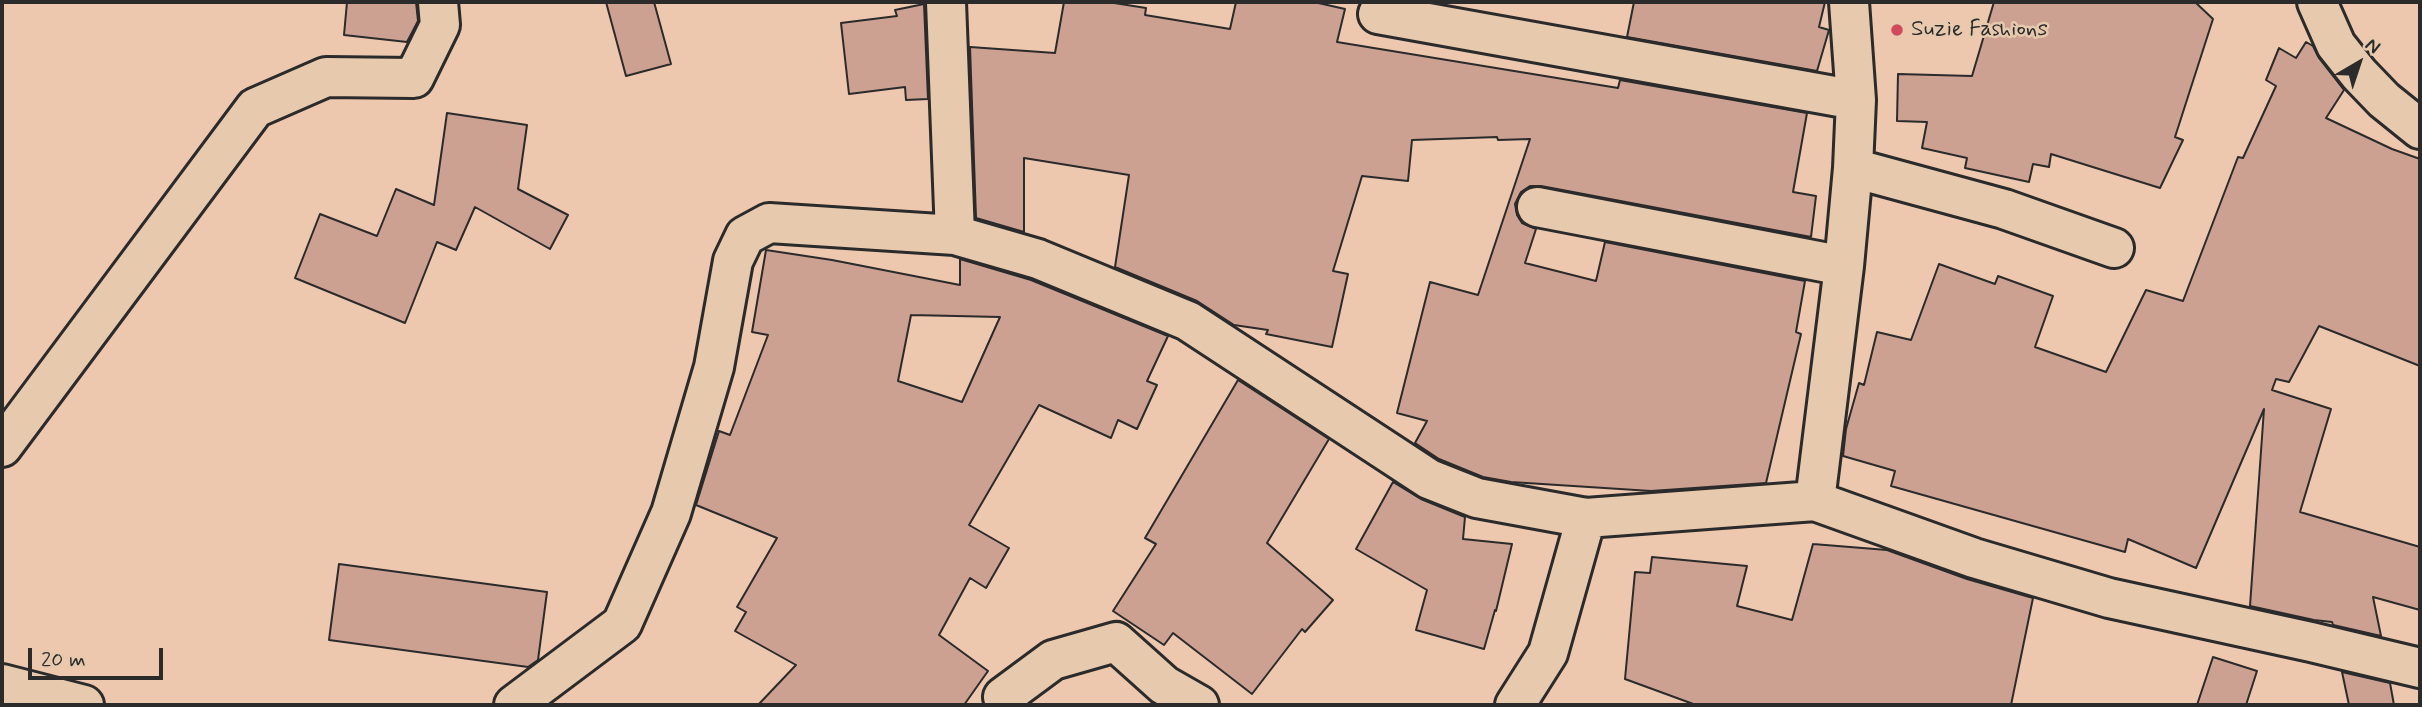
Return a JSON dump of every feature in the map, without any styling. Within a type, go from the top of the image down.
[{"type":"street","points":[[2,446],[255,108],[326,78],[414,78],[440,25],[438,2]]},
{"type":"street","points":[[946,2],[955,235]]},
{"type":"street","points":[[1815,501],[1844,266],[1853,168],[1856,100],[1849,2]]},
{"type":"street","points":[[2317,2],[2336,46],[2384,100],[2420,128]]},
{"type":"street","points":[[1378,15],[1856,100]]},
{"type":"street","points":[[1853,168],[2004,209],[2114,248]]},
{"type":"street","points":[[1537,207],[1844,266]]},
{"type":"street","points":[[514,705],[622,624],[671,513],[713,367],[733,261],[745,236],[769,223],[955,235],[1038,259],[1188,321],[1429,479],[1477,498],[1586,518],[1815,501],[1974,558],[2109,598],[2420,668]]},
{"type":"street","points":[[1515,705],[1548,653],[1586,518]]},
{"type":"street","points":[[1003,697],[1053,660],[1116,642],[1164,685],[1199,705]]},
{"type":"street","points":[[2,684],[84,705]]},
{"type":"building","points":[[347,2],[416,2],[418,21],[407,42],[344,35]]},
{"type":"building","points":[[606,2],[654,2],[671,64],[626,76]]},
{"type":"building","points":[[1064,2],[1108,2],[1146,8],[1145,15],[1230,29],[1236,2],[1314,2],[1345,9],[1337,42],[1618,88],[1620,80],[1807,113],[1793,192],[1816,196],[1811,237],[1541,186],[1530,186],[1521,192],[1515,204],[1522,223],[1536,229],[1525,263],[1596,281],[1605,242],[1805,281],[1796,332],[1801,334],[1766,483],[1651,491],[1511,482],[1483,477],[1439,459],[1415,443],[1427,421],[1397,413],[1430,282],[1478,295],[1530,139],[1498,140],[1497,137],[1412,140],[1408,181],[1362,176],[1333,271],[1348,274],[1332,347],[1266,334],[1268,330],[1234,325],[1197,301],[1115,267],[1129,175],[1024,158],[1024,232],[976,218],[970,47],[1055,53]]},
{"type":"building","points":[[1634,2],[1825,2],[1819,27],[1829,30],[1817,71],[1627,37]]},
{"type":"building","points":[[1994,2],[2195,2],[2213,19],[2175,137],[2183,140],[2160,188],[2051,154],[2049,167],[2033,164],[2029,182],[1965,168],[1967,158],[1922,148],[1927,122],[1897,121],[1898,74],[1972,76]]},
{"type":"building","points":[[924,4],[928,99],[906,100],[905,87],[849,94],[841,23],[897,16],[895,10]]},
{"type":"building","points":[[2306,42],[2313,46],[2344,90],[2326,118],[2420,159],[2420,366],[2319,326],[2289,382],[2276,379],[2272,390],[2331,409],[2300,512],[2420,547],[2420,610],[2373,597],[2381,636],[2333,625],[2332,622],[2250,606],[2264,409],[2196,568],[2128,539],[2125,552],[1891,486],[1895,471],[1843,456],[1846,429],[1859,383],[1864,385],[1877,332],[1911,340],[1939,264],[1995,284],[1998,276],[2053,296],[2035,347],[2106,372],[2146,290],[2183,301],[2238,157],[2243,158],[2276,86],[2266,80],[2279,48],[2296,58]]},
{"type":"building","points":[[447,113],[527,125],[518,189],[568,215],[550,249],[475,207],[456,250],[437,242],[405,323],[295,278],[320,214],[377,236],[396,189],[434,205]]},
{"type":"building","points":[[766,250],[960,285],[960,259],[1031,280],[1168,336],[1147,381],[1157,385],[1137,429],[1118,420],[1111,438],[1039,405],[969,525],[1009,548],[986,588],[970,578],[939,635],[988,671],[964,705],[758,705],[796,665],[735,631],[746,612],[737,607],[777,538],[696,505],[719,431],[730,435],[768,335],[752,332]],"holes":[[[911,315],[1000,317],[962,402],[898,381]]]},
{"type":"building","points":[[1238,380],[1329,439],[1267,543],[1333,600],[1305,632],[1302,629],[1252,694],[1173,633],[1164,645],[1113,611],[1156,544],[1145,538]]},
{"type":"building","points":[[1393,482],[1421,499],[1465,517],[1463,539],[1512,544],[1484,649],[1416,630],[1427,590],[1356,549]]},
{"type":"building","points":[[1813,544],[1887,550],[1967,579],[2033,598],[2011,705],[1696,705],[1625,679],[1635,572],[1650,573],[1652,557],[1747,566],[1737,606],[1792,620]]},
{"type":"building","points":[[339,564],[547,592],[538,660],[528,667],[329,640]]},
{"type":"building","points":[[2213,657],[2257,671],[2246,705],[2197,705]]},
{"type":"building","points":[[2342,672],[2390,683],[2394,705],[2349,705]]},
{"type":"place","name":"Suzie Fashions","points":[[1897,30]]}]
